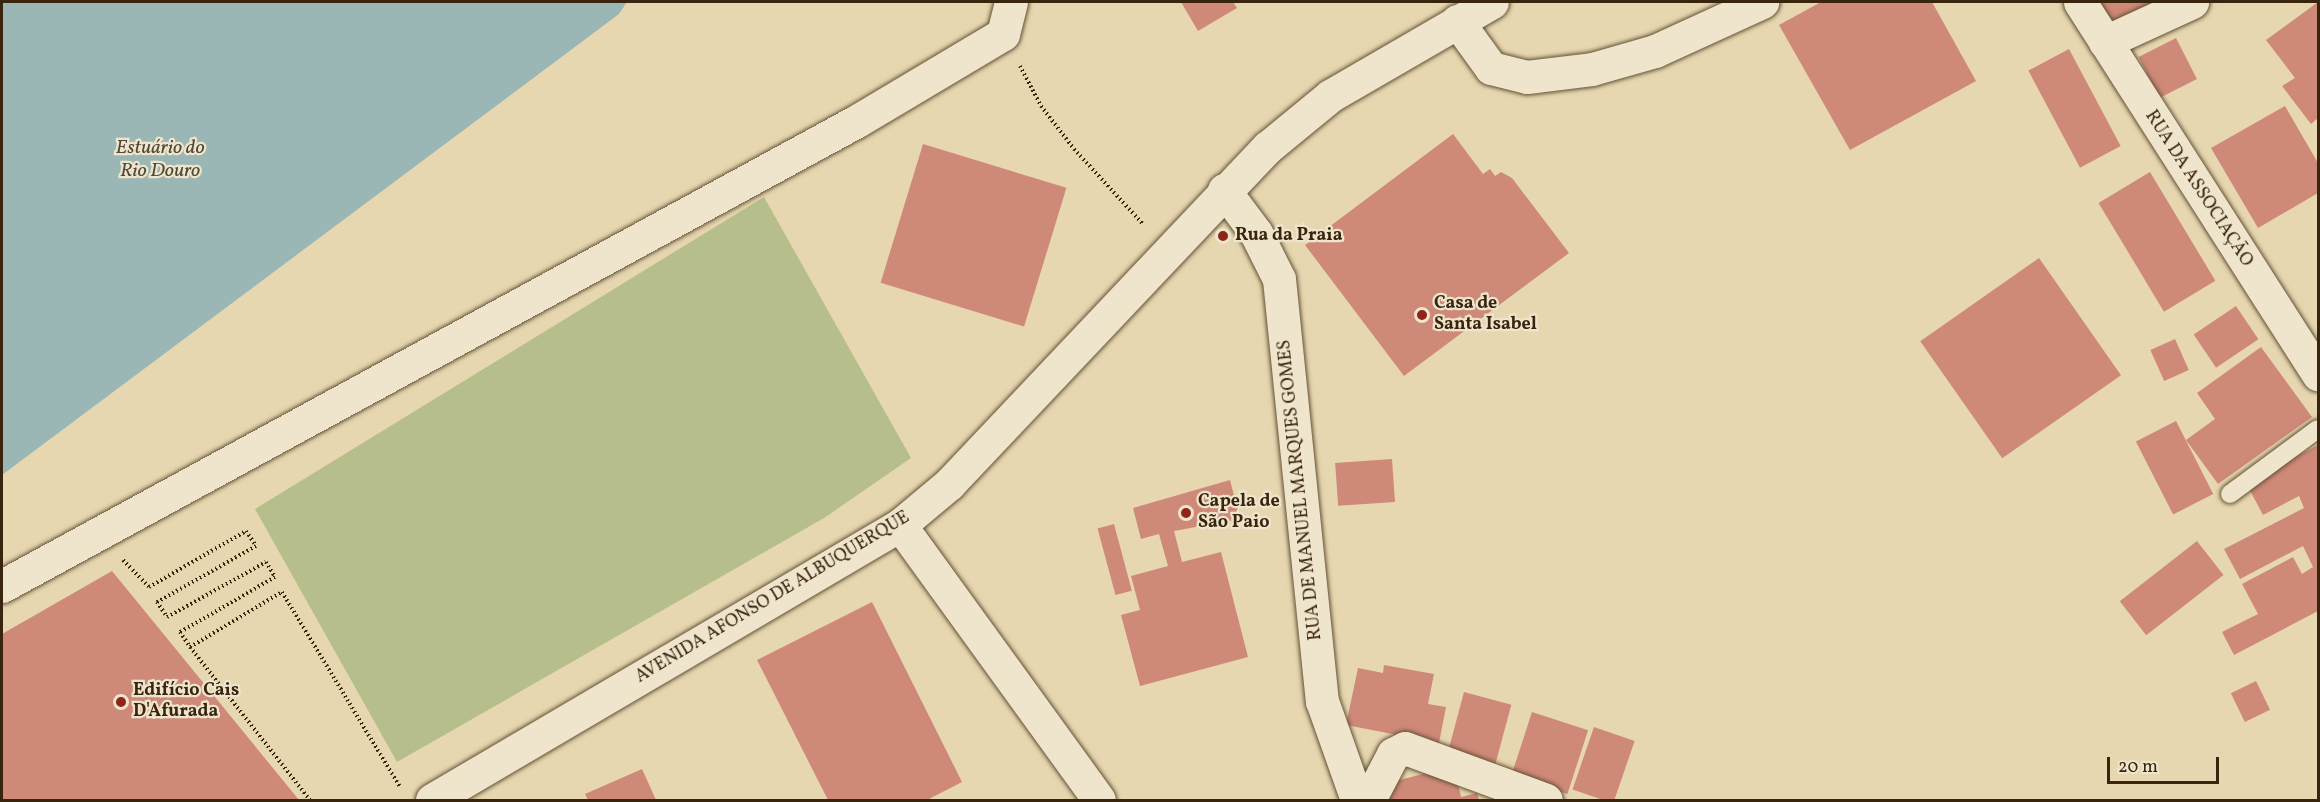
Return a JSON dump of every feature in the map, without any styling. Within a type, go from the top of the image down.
[{"type":"street","points":[[2,586],[857,121],[1002,34],[1011,2]]},
{"type":"street","points":[[1224,190],[1330,96],[1492,2]]},
{"type":"street","points":[[1457,21],[1491,68],[1527,77],[1592,69],[1655,51],[1762,2]]},
{"type":"street","name":"RUA DA ASSOCIAÇÃO","points":[[2080,2],[2319,374]]},
{"type":"street","points":[[2105,42],[2192,2]]},
{"type":"street","name":"AVENIDA AFONSO DE ALBUQUERQUE","points":[[417,796],[900,525],[949,484],[1224,190]]},
{"type":"street","name":"RUA DE MANUEL MARQUES GOMES","points":[[1224,190],[1257,233],[1279,279],[1322,701],[1357,801]]},
{"type":"street","points":[[900,525],[1099,801]]},
{"type":"street","points":[[1369,801],[1393,754],[1405,748],[1546,801]]},
{"type":"lane","points":[[2230,494],[2319,429]]},
{"type":"path","points":[[1002,34],[1041,106],[1148,228]]},
{"type":"path","points":[[98,533],[149,587],[246,531],[256,546],[157,602],[166,617],[266,562],[275,578],[180,632],[310,801]]},
{"type":"path","points":[[190,647],[282,592],[417,796]]},
{"type":"green space","points":[[764,197],[911,458],[824,518],[397,762],[255,509]]},
{"type":"water","name":"Estuário do Rio Douro","points":[[2,2],[627,2],[619,14],[2,475]]},
{"type":"building","points":[[1181,2],[1233,2],[1237,8],[1198,31]]},
{"type":"building","points":[[1821,2],[1932,2],[1976,81],[1850,150],[1779,25]]},
{"type":"building","points":[[2099,2],[2156,2],[2114,26]]},
{"type":"building","points":[[2318,2],[2318,118],[2311,124],[2282,86],[2295,78],[2266,40]]},
{"type":"building","points":[[2176,38],[2197,79],[2159,98],[2139,57]]},
{"type":"building","points":[[2069,49],[2121,146],[2080,168],[2028,71]]},
{"type":"building","points":[[2285,106],[2318,163],[2318,193],[2258,228],[2211,148]]},
{"type":"building","name":"Casa de Santa Isabel","points":[[1453,134],[1483,174],[1490,169],[1495,176],[1501,172],[1512,178],[1569,253],[1404,376],[1305,245]]},
{"type":"building","points":[[923,144],[1066,188],[1024,327],[881,283]]},
{"type":"building","points":[[2150,172],[2215,281],[2164,312],[2099,203]]},
{"type":"building","points":[[2039,258],[2121,375],[2002,458],[1920,341]]},
{"type":"building","points":[[2236,306],[2258,339],[2216,368],[2194,335]]},
{"type":"building","points":[[2175,339],[2189,370],[2164,381],[2150,350]]},
{"type":"building","points":[[2261,347],[2312,417],[2218,484],[2186,440],[2215,419],[2197,393]]},
{"type":"building","points":[[2176,421],[2213,494],[2173,514],[2136,441]]},
{"type":"building","points":[[2318,445],[2318,611],[2234,655],[2222,632],[2258,614],[2242,584],[2293,557],[2302,574],[2313,567],[2303,546],[2240,579],[2224,549],[2304,508],[2299,496],[2263,515],[2246,483]]},
{"type":"building","points":[[1392,459],[1395,502],[1338,506],[1335,463]]},
{"type":"building","points":[[1230,480],[1240,519],[1174,531],[1182,562],[1221,552],[1248,657],[1140,686],[1121,615],[1140,610],[1131,576],[1168,566],[1159,534],[1141,539],[1133,508]]},
{"type":"building","points":[[1114,524],[1132,591],[1115,595],[1098,528]]},
{"type":"building","points":[[2197,541],[2223,575],[2146,635],[2120,601]]},
{"type":"building","points":[[112,571],[299,800],[2,800],[2,634]]},
{"type":"building","points":[[872,602],[962,782],[927,800],[828,800],[757,660]]},
{"type":"building","points":[[1384,665],[1434,674],[1428,704],[1446,707],[1439,743],[1346,725],[1358,668],[1383,673]]},
{"type":"building","points":[[2256,681],[2270,710],[2245,722],[2231,693]]},
{"type":"building","points":[[1464,692],[1511,705],[1495,765],[1448,752]]},
{"type":"building","points":[[1532,712],[1588,730],[1567,794],[1511,776]]},
{"type":"building","points":[[1594,727],[1635,741],[1614,800],[1603,800],[1573,789]]},
{"type":"building","points":[[1454,766],[1461,797],[1477,793],[1479,800],[1388,800],[1384,784]]},
{"type":"building","points":[[642,769],[656,800],[588,800],[585,794]]},
{"type":"place","name":"Rua da Praia","points":[[1223,236]]},
{"type":"place","name":"Casa de Santa Isabel","points":[[1422,315]]},
{"type":"place","name":"Capela de São Paio","points":[[1186,513]]},
{"type":"place","name":"Edifício Cais D'Afurada","points":[[121,702]]}]
